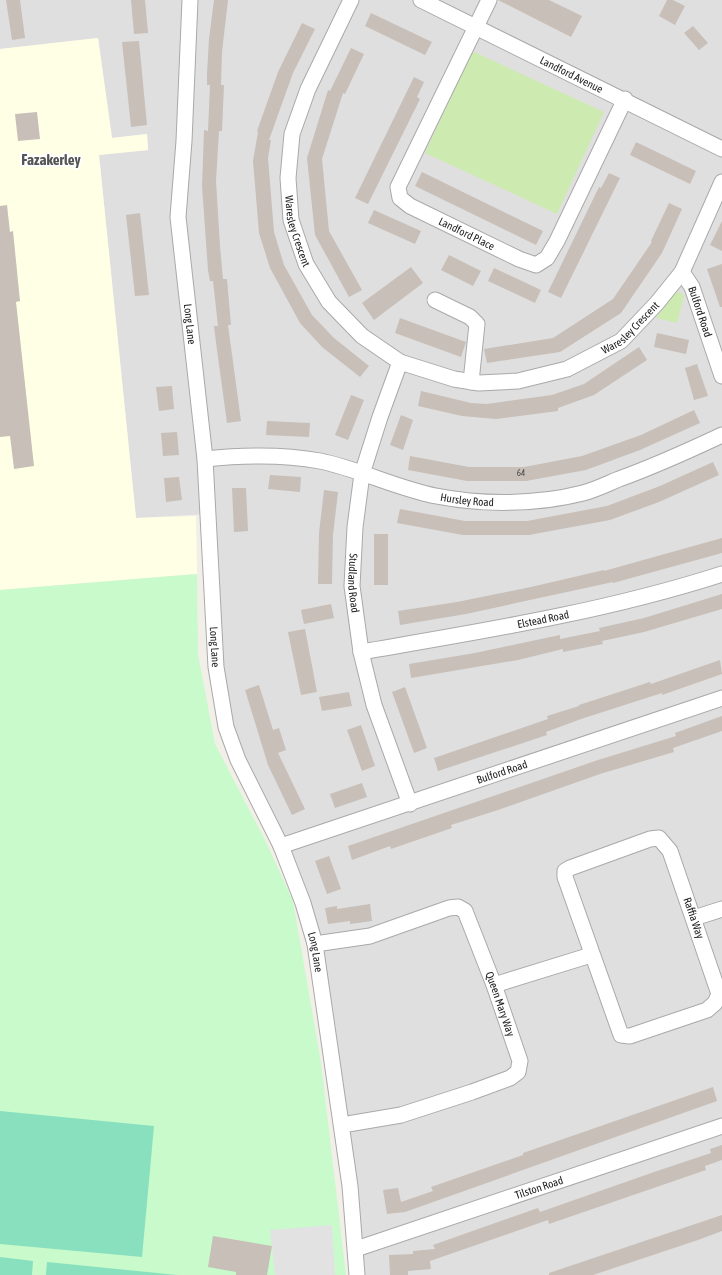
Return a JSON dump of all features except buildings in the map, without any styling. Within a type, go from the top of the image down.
[{"type":"street","name":"Long Lane","points":[[190,0],[184,141],[178,217],[205,459],[216,667],[226,727],[238,760],[281,846],[303,903],[315,944],[350,1186],[357,1275]]},
{"type":"street","name":"Waresley Crescent","points":[[351,0],[308,90],[292,134],[288,178],[291,220],[306,264],[329,302],[362,336],[400,362],[454,379],[471,382],[518,381],[567,368],[621,341],[657,303],[682,272],[722,182]]},
{"type":"street","name":"Landford Avenue","points":[[421,0],[625,99],[722,149]]},
{"type":"street","points":[[475,27],[489,0]]},
{"type":"street","name":"Landford Place","points":[[475,27],[398,187],[400,198],[410,206],[519,259],[536,265],[547,258],[557,241],[625,99]]},
{"type":"street","name":"Bulford Road","points":[[682,272],[692,286],[722,376]]},
{"type":"street","points":[[435,300],[470,317],[477,324],[471,382]]},
{"type":"street","name":"Studland Road","points":[[400,362],[380,417],[362,474],[355,527],[352,586],[360,652],[374,705],[410,804]]},
{"type":"street","name":"Hursley Road","points":[[205,459],[245,455],[279,456],[320,462],[362,474],[401,488],[470,501],[507,502],[545,499],[583,493],[672,459],[722,435]]},
{"type":"street","name":"Elstead Road","points":[[360,652],[522,625],[674,589],[722,574]]},
{"type":"street","name":"Bulford Road","points":[[281,846],[410,804],[722,698]]},
{"type":"street","name":"Raffia Way","points":[[659,838],[670,851],[720,994],[715,1003],[707,1010],[630,1036],[621,1035],[591,955],[565,877],[565,872],[570,868],[643,841],[659,838]]},
{"type":"street","name":"Queen Mary Way","points":[[315,944],[370,936],[449,908],[458,907],[465,911],[494,984],[520,1061],[518,1072],[510,1078],[472,1092],[401,1115],[342,1125]]},
{"type":"street","points":[[694,918],[722,909]]},
{"type":"street","points":[[494,984],[591,955]]},
{"type":"street","name":"Tilston Road","points":[[356,1249],[722,1126]]},
{"type":"shaded area","points":[[0,0],[722,0],[722,1275],[357,1275],[303,903],[226,727],[208,514],[136,518],[99,155],[148,150],[147,134],[112,138],[98,38],[0,49]]},
{"type":"shaded area","points":[[98,38],[112,138],[147,134],[148,150],[99,155],[136,518],[196,516],[197,574],[0,590],[0,49]]},
{"type":"shaded area","points":[[332,1225],[335,1275],[275,1275],[270,1230]]},
{"type":"green space","points":[[472,51],[604,112],[557,214],[425,153]]},
{"type":"green space","points":[[680,292],[684,296],[677,323],[656,318],[674,293]]},
{"type":"green space","points":[[197,574],[198,654],[215,744],[264,838],[293,901],[321,1063],[346,1275],[0,1275],[0,590]]},
{"type":"green space","points":[[0,1111],[154,1126],[142,1257],[0,1244]]},
{"type":"green space","points":[[0,1257],[33,1261],[32,1275],[0,1275]]},
{"type":"green space","points":[[47,1262],[177,1275],[46,1275]]},
{"type":"district","name":"Fazakerley","points":[[51,159]]}]
